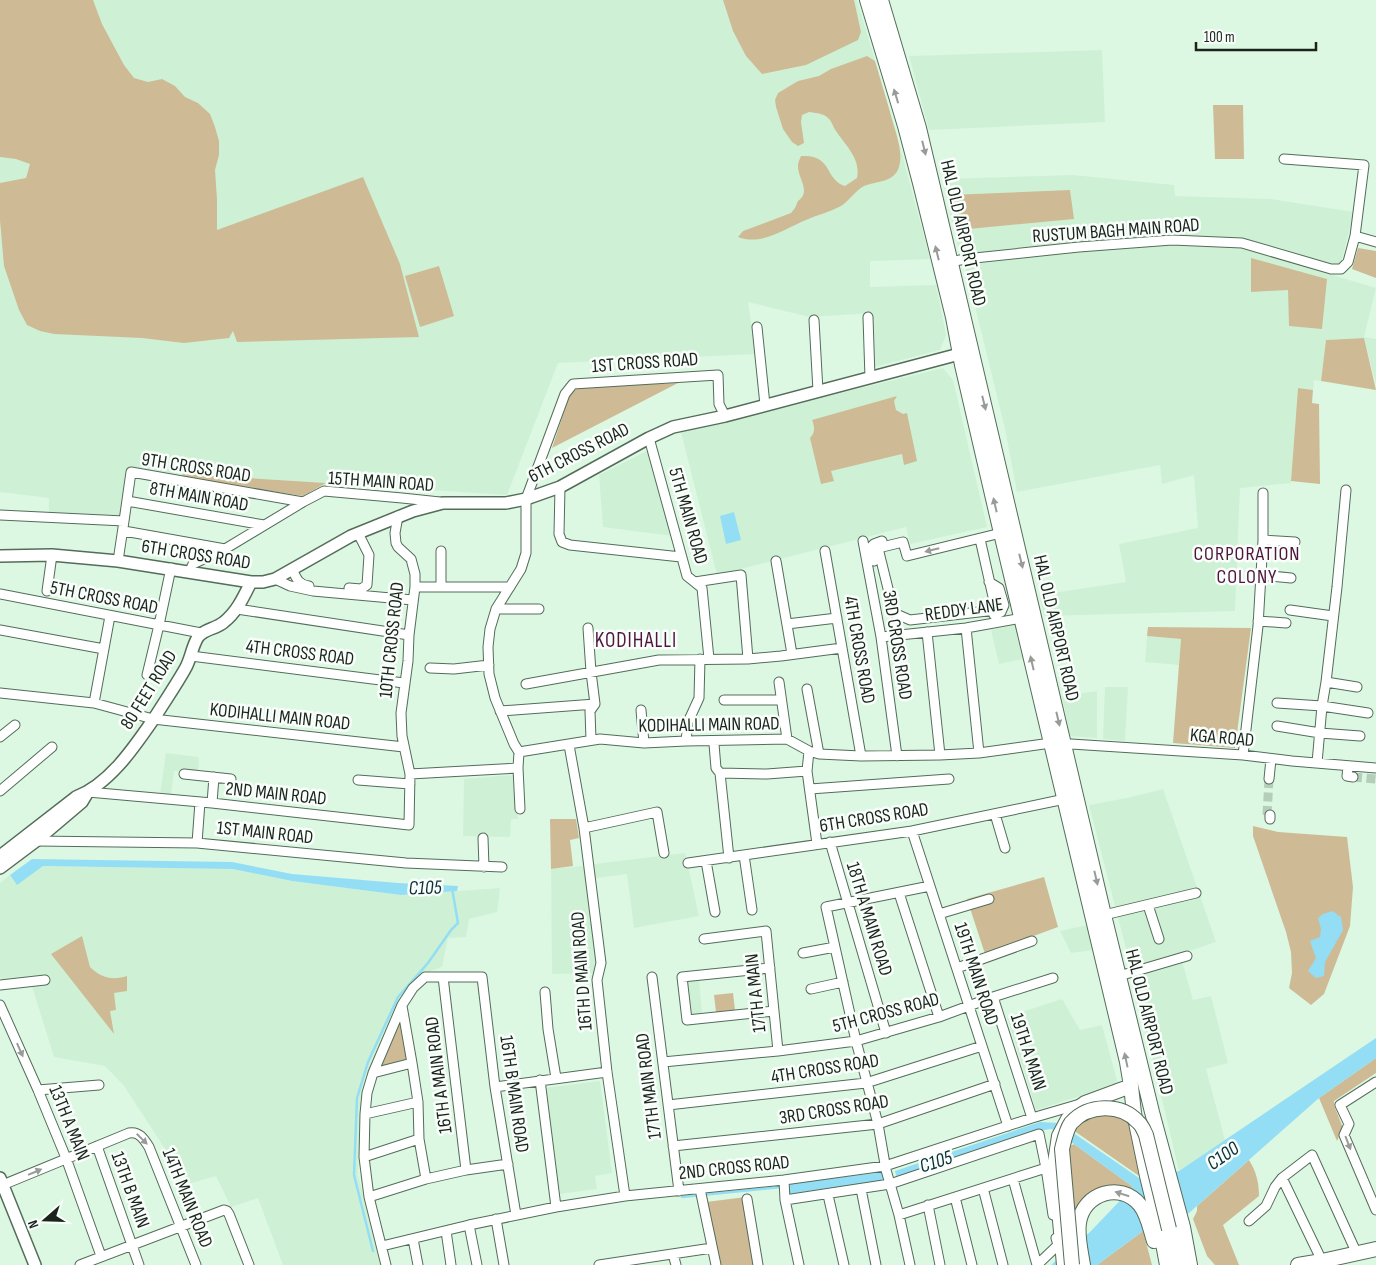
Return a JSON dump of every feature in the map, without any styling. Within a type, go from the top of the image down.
[{"type":"main road","name":"HAL OLD AIRPORT ROAD","points":[[867,0],[920,182],[1058,744],[1065,799],[1127,1062],[1134,1113],[1147,1176],[1166,1229],[1186,1245],[1190,1265]]},
{"type":"main road","name":"HAL OLD AIRPORT ROAD","points":[[881,0],[919,128],[950,262],[964,356],[1001,533],[1022,618],[1104,916],[1125,974],[1152,1112],[1168,1171],[1166,1260]]},
{"type":"main road","points":[[1063,1260],[1056,1176],[1056,1156],[1061,1131],[1077,1109],[1085,1103],[1131,1086]]},
{"type":"main road","points":[[1072,1265],[1062,1149],[1064,1137],[1071,1124],[1079,1117],[1090,1111],[1110,1107],[1120,1109],[1130,1115],[1139,1122],[1146,1135],[1166,1229],[1179,1265]]},
{"type":"main road","points":[[1083,1265],[1079,1223],[1082,1213],[1093,1199],[1105,1193],[1121,1192],[1133,1198],[1146,1214],[1166,1229]]},
{"type":"main road","points":[[1186,1245],[1200,1265]]},
{"type":"main road","points":[[1351,1261],[1376,1249]]},
{"type":"main road","points":[[1298,1265],[1322,1261],[1351,1261],[1376,1257]]},
{"type":"street","points":[[1284,159],[1364,165],[1355,236],[1376,242]]},
{"type":"street","name":"RUSTUM BAGH MAIN ROAD","points":[[950,262],[1079,247],[1172,240],[1242,243],[1331,269],[1341,269],[1348,262],[1355,236]]},
{"type":"street","points":[[868,317],[870,378]]},
{"type":"street","points":[[814,320],[818,391]]},
{"type":"street","points":[[757,327],[764,405]]},
{"type":"street","name":"6TH CROSS ROAD","points":[[0,556],[52,555],[118,561],[251,582],[263,582],[275,579],[358,532],[398,516],[444,503],[506,503],[526,499],[560,487],[649,438],[673,427],[725,416],[942,358],[964,356]]},
{"type":"street","name":"1ST CROSS ROAD","points":[[526,499],[565,394],[573,384],[718,374],[719,404],[725,416]]},
{"type":"street","name":"5TH MAIN ROAD","points":[[649,438],[687,576],[702,588],[704,659],[699,698],[688,722],[686,741]]},
{"type":"street","name":"9TH CROSS ROAD","points":[[118,561],[132,472],[302,502]]},
{"type":"street","points":[[560,487],[559,534],[562,542],[570,545],[681,556]]},
{"type":"street","points":[[1317,764],[1346,490]]},
{"type":"street","name":"15TH MAIN ROAD","points":[[190,571],[193,564],[225,549],[302,502],[324,491],[444,503]]},
{"type":"street","points":[[1243,755],[1258,621],[1263,540],[1263,493]]},
{"type":"street","points":[[520,809],[519,752],[495,698],[489,674],[488,647],[490,628],[496,609],[521,569],[526,553],[526,499]]},
{"type":"street","name":"8TH MAIN ROAD","points":[[127,501],[264,525]]},
{"type":"street","points":[[0,515],[124,522]]},
{"type":"street","name":"10TH CROSS ROAD","points":[[398,516],[395,533],[396,543],[400,550],[410,557],[413,562],[415,587],[408,635],[408,661],[401,713],[404,747],[410,774]]},
{"type":"street","points":[[124,531],[225,549]]},
{"type":"street","points":[[292,569],[302,584],[361,589],[367,585],[370,555],[358,532]]},
{"type":"street","points":[[980,538],[996,610],[910,620],[894,613],[878,548],[904,542],[907,556],[980,538],[1001,533]]},
{"type":"street","points":[[874,561],[871,550],[874,544],[891,539],[898,543]]},
{"type":"street","points":[[1263,540],[1295,542]]},
{"type":"street","name":"3RD CROSS ROAD","points":[[863,541],[881,637],[896,756]]},
{"type":"street","points":[[441,551],[441,586]]},
{"type":"street","name":"4TH CROSS ROAD","points":[[825,551],[861,756]]},
{"type":"street","points":[[47,591],[52,555]]},
{"type":"street","points":[[776,561],[792,654]]},
{"type":"street","points":[[147,675],[171,568]]},
{"type":"street","points":[[695,582],[741,575],[748,658]]},
{"type":"street","points":[[1261,575],[1291,578]]},
{"type":"street","points":[[275,579],[290,586],[313,591],[413,600]]},
{"type":"street","points":[[202,633],[216,628],[232,616],[251,582]]},
{"type":"street","points":[[989,582],[999,588],[1004,605],[1001,612],[994,615]]},
{"type":"street","points":[[415,587],[510,587]]},
{"type":"street","name":"5TH CROSS ROAD","points":[[0,594],[202,633]]},
{"type":"street","points":[[236,609],[408,635]]},
{"type":"street","points":[[496,609],[540,609]]},
{"type":"street","points":[[1290,610],[1333,616]]},
{"type":"street","points":[[94,703],[110,616]]},
{"type":"street","points":[[787,624],[838,618]]},
{"type":"street","name":"REDDY LANE","points":[[881,637],[966,628],[1022,618]]},
{"type":"street","points":[[1258,621],[1286,623]]},
{"type":"street","points":[[588,628],[595,704],[590,711],[590,740]]},
{"type":"street","points":[[966,628],[979,753]]},
{"type":"street","points":[[0,630],[104,649]]},
{"type":"street","points":[[927,632],[940,755]]},
{"type":"street","name":"80 FEET ROAD","points":[[0,868],[31,839],[82,802],[88,792],[124,759],[135,746],[177,683],[191,656],[196,640],[202,633]]},
{"type":"street","points":[[526,684],[659,660],[781,656],[842,648]]},
{"type":"street","name":"4TH CROSS ROAD","points":[[191,656],[404,683]]},
{"type":"street","points":[[430,668],[454,669],[489,665]]},
{"type":"street","points":[[779,682],[787,739]]},
{"type":"street","points":[[1326,682],[1357,687]]},
{"type":"street","points":[[807,689],[819,754]]},
{"type":"street","name":"KODIHALLI MAIN ROAD","points":[[0,692],[94,703],[153,719],[404,747]]},
{"type":"street","points":[[724,700],[781,700]]},
{"type":"street","points":[[1277,703],[1368,712]]},
{"type":"street","points":[[500,711],[595,704]]},
{"type":"street","points":[[641,710],[644,743]]},
{"type":"street","points":[[0,737],[15,725]]},
{"type":"street","points":[[1277,726],[1360,736]]},
{"type":"street","name":"KODIHALLI MAIN ROAD","points":[[519,752],[600,739],[644,743],[787,739],[819,754],[861,756],[979,753],[1058,744]]},
{"type":"street","points":[[712,741],[714,744],[716,768],[720,772],[729,858]]},
{"type":"street","name":"KGA ROAD","points":[[1058,744],[1243,755],[1317,764],[1376,768]]},
{"type":"street","name":"16TH D MAIN ROAD","points":[[569,745],[584,828],[600,963],[597,980],[625,1196]]},
{"type":"street","points":[[0,791],[52,747]]},
{"type":"street","points":[[809,750],[807,771],[818,844]]},
{"type":"street","points":[[1272,779],[1273,759]]},
{"type":"street","points":[[1348,766],[1347,776],[1353,777]]},
{"type":"street","points":[[410,774],[518,768]]},
{"type":"street","points":[[720,772],[767,774],[807,771]]},
{"type":"street","points":[[184,774],[231,779]]},
{"type":"street","name":"2ND MAIN ROAD","points":[[88,792],[212,803],[409,825],[410,774]]},
{"type":"street","points":[[212,803],[214,777]]},
{"type":"street","points":[[810,790],[949,779]]},
{"type":"street","points":[[358,780],[410,784]]},
{"type":"street","name":"6TH CROSS ROAD","points":[[688,863],[912,831],[1065,799]]},
{"type":"street","points":[[197,843],[200,802]]},
{"type":"street","points":[[584,828],[657,812],[664,853]]},
{"type":"street","points":[[995,814],[1005,848]]},
{"type":"street","name":"19TH MAIN ROAD","points":[[912,831],[1008,1126]]},
{"type":"street","points":[[483,838],[484,867]]},
{"type":"street","name":"80 FEET ROAD","points":[[0,856],[31,839]]},
{"type":"street","name":"1ST MAIN ROAD","points":[[31,839],[197,843],[406,864],[502,867]]},
{"type":"street","name":"18TH A MAIN ROAD","points":[[830,842],[886,1033]]},
{"type":"street","points":[[744,855],[752,910]]},
{"type":"street","points":[[706,861],[715,912]]},
{"type":"street","points":[[910,1265],[899,1216],[889,1183],[878,1124],[866,1083],[826,907],[930,886]]},
{"type":"street","points":[[899,893],[939,1017]]},
{"type":"street","points":[[1104,916],[1196,893]]},
{"type":"street","points":[[939,914],[989,899]]},
{"type":"street","points":[[1148,905],[1160,939]]},
{"type":"street","name":"17TH A MAIN","points":[[704,939],[766,931],[778,1051]]},
{"type":"street","points":[[957,968],[1032,941]]},
{"type":"street","points":[[803,953],[835,947]]},
{"type":"street","points":[[1125,974],[1187,956]]},
{"type":"street","points":[[770,968],[682,978],[687,1020],[774,1011]]},
{"type":"street","name":"17TH MAIN ROAD","points":[[652,976],[679,1191]]},
{"type":"street","points":[[386,1265],[370,1197],[364,1157],[365,1114],[369,1083],[402,1005],[413,988],[425,977],[443,977]]},
{"type":"street","name":"16TH B MAIN ROAD","points":[[443,977],[482,977],[495,1087],[516,1215]]},
{"type":"street","name":"16TH A MAIN ROAD","points":[[443,977],[466,1170]]},
{"type":"street","name":"5TH CROSS ROAD","points":[[663,1062],[778,1051],[856,1041],[939,1017],[1053,978]]},
{"type":"street","points":[[0,985],[45,980]]},
{"type":"street","points":[[811,989],[843,982]]},
{"type":"street","points":[[545,992],[548,1029],[556,1078]]},
{"type":"street","name":"19TH A MAIN","points":[[993,997],[1032,1118]]},
{"type":"street","name":"13TH A MAIN","points":[[0,1005],[66,1158],[101,1256]]},
{"type":"street","points":[[402,1005],[418,1102],[419,1139],[426,1178]]},
{"type":"street","name":"4TH CROSS ROAD","points":[[668,1105],[866,1083],[982,1046]]},
{"type":"street","points":[[373,1073],[412,1062]]},
{"type":"street","points":[[495,1087],[608,1072]]},
{"type":"street","points":[[540,1080],[556,1207]]},
{"type":"street","points":[[1376,1082],[1340,1105],[1349,1124],[1344,1136],[1376,1208]]},
{"type":"street","name":"3RD CROSS ROAD","points":[[673,1146],[878,1124],[994,1084]]},
{"type":"street","points":[[38,1090],[99,1085]]},
{"type":"street","points":[[365,1114],[418,1102]]},
{"type":"street","name":"2ND CROSS ROAD","points":[[382,1246],[496,1219],[625,1196],[679,1191],[701,1195],[886,1168],[1032,1118],[1085,1103]]},
{"type":"street","name":"14TH MAIN ROAD","points":[[1,1183],[129,1133],[136,1133],[149,1147],[196,1265]]},
{"type":"street","points":[[785,1198],[828,1195],[889,1183],[1039,1134],[1058,1245],[1037,1265],[1013,1179]]},
{"type":"street","points":[[364,1157],[419,1139]]},
{"type":"street","name":"13TH B MAIN","points":[[97,1146],[139,1265]]},
{"type":"street","points":[[1249,1220],[1266,1206],[1282,1178],[1312,1155],[1351,1261]]},
{"type":"street","points":[[370,1197],[426,1178],[508,1164]]},
{"type":"street","points":[[899,1216],[1046,1168]]},
{"type":"street","points":[[1282,1178],[1322,1261]]},
{"type":"street","points":[[784,1182],[785,1198],[799,1265]]},
{"type":"street","points":[[1,1183],[35,1265]]},
{"type":"street","points":[[983,1188],[1003,1265]]},
{"type":"street","points":[[861,1190],[876,1265]]},
{"type":"street","points":[[701,1195],[716,1265]]},
{"type":"street","points":[[828,1195],[844,1265]]},
{"type":"street","points":[[955,1197],[972,1265]]},
{"type":"street","points":[[747,1199],[758,1265]]},
{"type":"street","points":[[928,1206],[940,1265]]},
{"type":"street","points":[[80,1265],[224,1210],[227,1211],[249,1265]]},
{"type":"street","points":[[496,1219],[504,1265]]},
{"type":"street","points":[[469,1225],[477,1265]]},
{"type":"street","points":[[446,1231],[452,1265]]},
{"type":"street","points":[[413,1238],[418,1265]]},
{"type":"street","points":[[599,1265],[631,1263],[712,1248]]},
{"type":"street","points":[[673,1254],[676,1265]]},
{"type":"shaded area","points":[[0,0],[857,0],[894,124],[930,259],[870,261],[870,287],[936,285],[946,335],[940,350],[874,367],[872,313],[810,317],[748,302],[756,354],[558,363],[507,495],[183,474],[182,477],[130,468],[120,517],[49,514],[49,498],[0,492]]},
{"type":"shaded area","points":[[0,0],[93,0],[102,24],[124,65],[134,78],[148,82],[162,79],[175,86],[185,97],[198,103],[210,114],[219,141],[219,155],[215,170],[217,230],[363,177],[400,264],[419,337],[237,342],[233,331],[229,338],[184,343],[142,338],[54,334],[40,331],[27,325],[19,310],[4,266],[0,220],[0,183],[26,178],[30,164],[16,159],[0,157]]},
{"type":"shaded area","points":[[723,0],[854,0],[861,32],[858,40],[806,65],[762,74],[746,56],[733,31]]},
{"type":"shaded area","points":[[1102,50],[1105,122],[929,130],[909,56]]},
{"type":"shaded area","points":[[867,56],[875,61],[898,140],[900,160],[897,172],[889,179],[864,186],[841,206],[773,235],[756,239],[738,237],[743,231],[791,213],[795,208],[804,193],[798,170],[801,156],[811,156],[818,159],[838,183],[845,186],[857,178],[858,171],[855,159],[829,119],[824,115],[816,113],[809,112],[802,115],[804,143],[798,146],[792,142],[783,129],[775,100],[778,93],[798,81],[819,76],[831,69]]},
{"type":"shaded area","points":[[1213,105],[1243,105],[1244,159],[1215,159]]},
{"type":"shaded area","points":[[1073,175],[1174,185],[1175,196],[1271,199],[1354,212],[1341,264],[1332,264],[1243,238],[1172,235],[1078,242],[960,255],[942,179]]},
{"type":"shaded area","points":[[1070,190],[1074,219],[958,230],[950,195]]},
{"type":"shaded area","points":[[1172,245],[1242,248],[1376,288],[1364,337],[1376,339],[1376,385],[1364,338],[1326,340],[1321,381],[1314,380],[1313,390],[1298,388],[1291,483],[1240,488],[1235,611],[1044,616],[1039,595],[1126,582],[1119,544],[1198,528],[1194,475],[1162,484],[1160,465],[1017,492],[1005,429],[965,265],[1079,252]]},
{"type":"shaded area","points":[[1358,248],[1376,251],[1376,278],[1352,269]]},
{"type":"shaded area","points":[[1251,258],[1327,279],[1322,329],[1289,326],[1288,290],[1251,292]]},
{"type":"shaded area","points":[[439,266],[454,316],[420,327],[405,276]]},
{"type":"shaded area","points":[[1364,338],[1376,390],[1321,381],[1326,340]]},
{"type":"shaded area","points":[[943,368],[953,380],[987,527],[910,544],[906,527],[717,575],[681,432]]},
{"type":"shaded area","points":[[678,383],[552,448],[569,397],[574,390],[582,387]]},
{"type":"shaded area","points":[[1298,388],[1313,390],[1312,403],[1319,404],[1320,484],[1291,481]]},
{"type":"shaded area","points":[[897,396],[894,401],[896,410],[903,414],[907,413],[917,461],[904,465],[902,454],[831,471],[834,481],[821,484],[810,438],[814,430],[812,420]]},
{"type":"shaded area","points":[[649,450],[673,536],[603,527],[599,475]]},
{"type":"shaded area","points":[[183,474],[326,483],[303,496],[182,477]]},
{"type":"shaded area","points":[[1015,625],[1023,659],[999,664],[991,630]]},
{"type":"shaded area","points":[[1148,627],[1251,628],[1235,748],[1173,743],[1181,639],[1147,636]]},
{"type":"shaded area","points":[[1147,636],[1181,639],[1179,665],[1145,662]]},
{"type":"shaded area","points":[[1105,687],[1128,687],[1125,741],[1103,739]]},
{"type":"shaded area","points":[[1097,691],[1097,738],[1070,736],[1062,696]]},
{"type":"shaded area","points":[[166,753],[199,757],[198,773],[174,771],[171,795],[160,794]]},
{"type":"shaded area","points":[[514,775],[518,819],[511,819],[510,837],[463,836],[464,779]]},
{"type":"shaded area","points":[[1163,789],[1216,942],[1180,954],[1193,1000],[1211,996],[1228,1063],[1206,1069],[1225,1140],[1179,1171],[1131,968],[1089,805]]},
{"type":"shaded area","points":[[550,819],[576,819],[579,838],[570,840],[573,866],[551,869]]},
{"type":"shaded area","points":[[1253,826],[1278,832],[1347,837],[1353,887],[1350,926],[1324,994],[1311,1005],[1289,988],[1292,973],[1291,952],[1253,836]]},
{"type":"shaded area","points":[[685,853],[699,916],[634,928],[627,874],[595,878],[594,864]]},
{"type":"shaded area","points":[[43,866],[234,869],[292,881],[401,895],[500,888],[497,912],[469,919],[466,937],[448,938],[442,967],[425,973],[400,1001],[369,1073],[362,1100],[358,1175],[375,1237],[380,1265],[283,1265],[258,1198],[231,1207],[216,1176],[188,1184],[124,1086],[105,1066],[54,1057],[30,980],[3,981],[0,977],[0,883],[10,875],[17,884]]},
{"type":"shaded area","points":[[584,866],[598,963],[596,973],[552,974],[551,869]]},
{"type":"shaded area","points":[[1044,877],[1058,927],[985,954],[967,899]]},
{"type":"shaded area","points":[[1088,925],[1093,950],[1071,953],[1060,931]]},
{"type":"shaded area","points":[[82,936],[90,967],[102,976],[116,978],[127,976],[127,991],[114,993],[116,1010],[110,1011],[114,1034],[51,954]]},
{"type":"shaded area","points":[[699,980],[702,1013],[690,1015],[686,982]]},
{"type":"shaded area","points":[[733,993],[735,1010],[716,1012],[714,995]]},
{"type":"shaded area","points":[[1062,999],[1080,1030],[1102,1025],[1118,1084],[1036,1110],[1007,1017]]},
{"type":"shaded area","points":[[403,1011],[410,1060],[379,1069]]},
{"type":"shaded area","points":[[1376,1058],[1376,1073],[1334,1101],[1343,1128],[1337,1141],[1319,1098]]},
{"type":"shaded area","points":[[600,1081],[612,1173],[595,1176],[597,1189],[560,1194],[545,1088]]},
{"type":"shaded area","points":[[1124,1103],[1142,1178],[1070,1128],[1100,1106]]},
{"type":"shaded area","points":[[1074,1144],[1133,1187],[1130,1191],[1115,1186],[1074,1223],[1067,1148]]},
{"type":"shaded area","points":[[1249,1160],[1257,1177],[1259,1196],[1223,1225],[1239,1265],[1215,1265],[1207,1256],[1193,1219],[1197,1206]]},
{"type":"shaded area","points":[[746,1197],[756,1265],[720,1265],[706,1202]]},
{"type":"shaded area","points":[[1143,1231],[1152,1265],[1097,1265]]},
{"type":"water","points":[[734,512],[741,540],[726,544],[720,516]]},
{"type":"water","points":[[32,859],[232,862],[292,874],[458,886],[457,891],[401,895],[292,881],[233,869],[43,866],[17,885],[10,875]]},
{"type":"water","points":[[1332,911],[1341,917],[1343,930],[1325,962],[1324,976],[1316,978],[1308,971],[1316,958],[1310,941],[1320,937],[1321,929],[1318,918]]},
{"type":"water","name":"C100","points":[[1376,1038],[1376,1058],[1319,1098],[1189,1213],[1143,1231],[1097,1265],[1051,1265],[1090,1232],[1133,1187],[1056,1131],[1051,1129],[1044,1130],[1013,1139],[897,1179],[895,1171],[1040,1122],[1059,1123],[1142,1180],[1179,1171]]},
{"type":"water","points":[[884,1172],[885,1181],[789,1194],[788,1184]]},
{"type":"waterway","name":"C105","points":[[373,1251],[354,1175],[357,1098],[368,1062],[398,997],[428,963],[458,923],[452,888]]},
{"type":"waterway","name":"C105","points":[[682,1197],[782,1187]]},
{"type":"tunnel","points":[[1353,777],[1376,779]]},
{"type":"tunnel","points":[[1267,815],[1269,779]]},
{"type":"district","name":"CORPORATION COLONY","points":[[1247,566]]},
{"type":"district","name":"KODIHALLI","points":[[636,640]]}]
